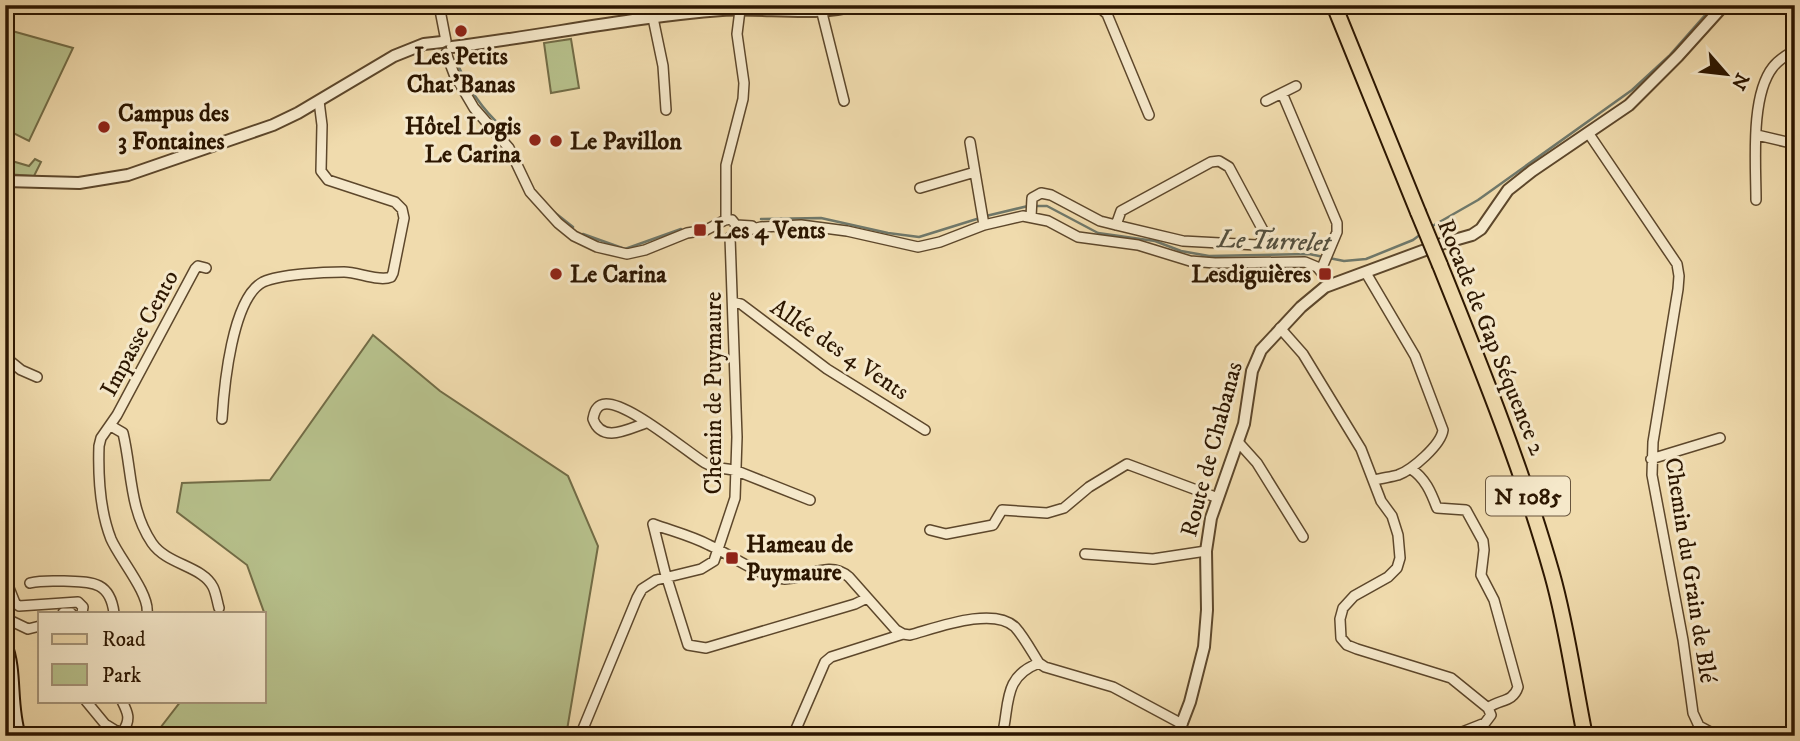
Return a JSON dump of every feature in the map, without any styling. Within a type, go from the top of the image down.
[{"type":"main road","name":"Rocade de Gap Séquence 2","points":[[1334,5],[1515,454],[1553,578],[1585,736]]},
{"type":"main road","points":[[5,644],[10,658],[9,712],[19,736]]},
{"type":"street","points":[[439,5],[445,46],[454,74],[474,108],[509,148],[530,192],[558,223],[574,236],[609,251],[627,254],[645,250],[687,233],[761,227],[821,227],[918,247],[940,242],[983,220],[1031,215],[1048,220],[1078,237],[1138,245],[1190,261],[1312,263],[1331,284]]},
{"type":"street","points":[[5,181],[79,183],[128,175],[273,125],[394,56],[418,46],[445,46],[743,8],[821,9],[856,5]]},
{"type":"street","points":[[1097,5],[1107,14],[1149,115]]},
{"type":"street","name":"Route de Chabanas","points":[[1177,736],[1198,673],[1205,638],[1206,551],[1218,498],[1244,424],[1252,370],[1258,356],[1280,328],[1307,301],[1331,284],[1472,235],[1481,229],[1508,190],[1629,104],[1678,56],[1724,5]]},
{"type":"street","name":"Chemin de Puymaure","points":[[719,551],[735,498],[737,471],[726,166],[743,99],[744,83],[737,34],[743,8]]},
{"type":"street","points":[[821,9],[844,101]]},
{"type":"street","points":[[653,18],[663,66],[666,110]]},
{"type":"street","points":[[1756,200],[1757,116],[1773,67],[1795,50]]},
{"type":"street","points":[[1266,101],[1296,86]]},
{"type":"street","points":[[1282,93],[1337,223],[1337,233],[1321,270]]},
{"type":"street","points":[[222,419],[226,363],[251,293],[263,282],[294,275],[332,272],[361,273],[386,279],[393,273],[404,218],[402,209],[395,202],[328,180],[324,176],[321,171],[322,125],[319,101]]},
{"type":"street","name":"Chemin du Grain de Blé","points":[[1589,134],[1672,254],[1679,276],[1651,459],[1693,713],[1699,726],[1717,736]]},
{"type":"street","points":[[1756,135],[1795,144]]},
{"type":"street","points":[[970,142],[983,220]]},
{"type":"street","points":[[1031,215],[1032,200],[1041,193],[1051,195],[1100,221],[1116,225],[1183,241],[1257,244],[1265,233],[1228,167],[1219,161],[1211,162],[1121,211],[1116,225]]},
{"type":"street","points":[[920,188],[975,172]]},
{"type":"street","name":"Impasse Cento","points":[[111,426],[195,269],[198,266],[206,268]]},
{"type":"street","points":[[1366,273],[1415,356],[1443,430],[1437,443],[1411,469],[1375,480]]},
{"type":"street","name":"Allée des 4 Vents","points":[[733,302],[741,304],[827,369],[925,430]]},
{"type":"street","points":[[1280,328],[1310,366],[1361,449],[1381,501],[1392,516],[1398,536],[1400,558],[1397,568],[1388,578],[1349,601],[1343,608],[1340,619],[1341,638],[1347,645],[1357,649],[1451,678],[1489,708],[1489,719],[1478,727],[1452,736]]},
{"type":"street","points":[[5,357],[21,370],[37,377]]},
{"type":"street","points":[[646,423],[612,434],[595,426],[593,419],[596,409],[602,404],[611,403],[646,423],[668,436],[714,468],[725,467],[810,500]]},
{"type":"street","points":[[147,612],[148,607],[112,540],[102,505],[99,446],[101,438],[111,426],[123,433],[133,498],[151,541],[166,557],[206,578],[214,588],[219,608]]},
{"type":"street","points":[[1651,459],[1720,438]]},
{"type":"street","points":[[1238,443],[1257,463],[1303,537]]},
{"type":"street","points":[[930,530],[946,534],[993,525],[1002,510],[1047,513],[1064,508],[1089,487],[1127,464],[1218,498]]},
{"type":"street","points":[[1411,469],[1420,475],[1432,493],[1437,508],[1466,510],[1483,541],[1481,575],[1494,600],[1518,687],[1509,699],[1489,708]]},
{"type":"street","points":[[867,598],[855,604],[706,648],[688,645],[653,524],[711,545],[778,578],[826,569],[843,572],[867,598],[896,630],[903,634],[910,635],[994,617],[1013,625],[1039,663],[1045,667],[1113,687],[1182,724]]},
{"type":"street","points":[[580,736],[637,598],[648,584],[707,566],[714,561],[719,551]]},
{"type":"street","points":[[1085,554],[1153,559],[1206,551]]},
{"type":"street","points":[[5,578],[15,603],[19,606],[78,602],[83,607],[82,612]]},
{"type":"street","points":[[30,583],[42,580],[89,581],[105,591],[114,612]]},
{"type":"street","points":[[5,618],[28,629],[38,626]]},
{"type":"street","points":[[790,736],[796,729],[825,662],[831,657],[903,634]]},
{"type":"street","points":[[1002,736],[1010,688],[1021,674],[1039,663]]},
{"type":"street","points":[[87,702],[105,724],[118,732],[122,731],[128,721],[122,702]]},
{"type":"green space","points":[[5,29],[73,48],[29,141],[5,129]]},
{"type":"green space","points":[[571,39],[579,88],[551,93],[544,43]]},
{"type":"green space","points":[[5,159],[29,166],[35,159],[41,162],[34,176],[5,174]]},
{"type":"green space","points":[[373,335],[440,391],[568,476],[598,546],[566,736],[154,736],[180,702],[266,702],[266,612],[247,565],[177,512],[182,483],[270,480]]},
{"type":"waterway","name":"Le Turrelet","points":[[446,5],[447,9]]},
{"type":"waterway","name":"Le Turrelet","points":[[1429,228],[1478,200],[1632,90],[1669,56],[1714,5]]},
{"type":"waterway","name":"Le Turrelet","points":[[457,63],[476,97],[501,126]]},
{"type":"waterway","name":"Le Turrelet","points":[[986,216],[1028,206]]},
{"type":"waterway","name":"Le Turrelet","points":[[1034,206],[1047,206],[1098,233],[1155,241],[1181,251],[1209,256],[1309,254],[1344,261],[1366,259],[1413,240],[1421,234]]},
{"type":"waterway","name":"Le Turrelet","points":[[554,212],[573,227]]},
{"type":"waterway","name":"Le Turrelet","points":[[761,219],[821,218],[919,237],[980,218]]},
{"type":"waterway","name":"Le Turrelet","points":[[583,234],[625,249],[681,229]]},
{"type":"place","name":"Les Petits Chat'Banas","points":[[461,31]]},
{"type":"place","name":"Campus des 3 Fontaines","points":[[104,127]]},
{"type":"place","name":"Hôtel Logis Le Carina","points":[[535,140]]},
{"type":"place","name":"Le Pavillon","points":[[556,141]]},
{"type":"place","name":"Les 4 Vents","points":[[700,230]]},
{"type":"place","name":"Le Carina","points":[[556,274]]},
{"type":"place","name":"Lesdiguières","points":[[1325,274]]},
{"type":"place","name":"Hameau de Puymaure","points":[[732,558]]}]
